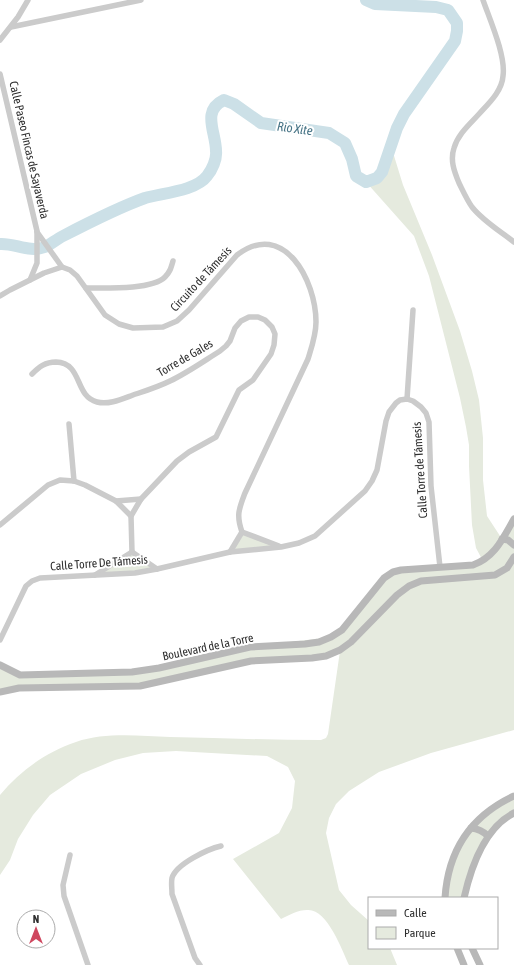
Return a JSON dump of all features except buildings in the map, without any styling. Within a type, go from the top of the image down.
[{"type":"street","points":[[0,40],[11,27],[28,0]]},
{"type":"street","points":[[11,27],[141,0]]},
{"type":"street","points":[[483,0],[504,67],[503,78],[500,87],[493,98],[458,138],[452,159],[454,171],[473,208],[514,242]]},
{"type":"street","name":"Calle Paseo Fincas de Sayaverda","points":[[0,74],[37,231],[38,254],[36,267],[30,280]]},
{"type":"street","name":"Calle Paseo Fincas de Sayaverda","points":[[37,231],[62,267]]},
{"type":"street","name":"Circuito de Támesis","points":[[62,267],[70,270],[86,288],[105,315],[119,324],[133,328],[163,327],[177,321],[189,310],[237,255],[246,248],[258,244],[271,244],[284,249],[296,261],[310,289],[314,304],[316,321],[314,339],[308,358],[238,511],[238,521],[242,532]]},
{"type":"street","points":[[86,288],[139,286],[152,284],[164,278],[171,270],[173,261]]},
{"type":"street","points":[[0,296],[53,269],[62,267]]},
{"type":"street","points":[[230,552],[242,532],[281,547],[299,543],[315,536],[365,491],[377,470],[389,412],[400,400],[407,399],[413,310]]},
{"type":"street","name":"Torre de Gales","points":[[32,374],[40,366],[48,363],[56,362],[65,364],[72,368],[84,393],[89,399],[97,403],[107,403],[117,401],[171,381],[220,351],[226,346],[235,328],[241,321],[249,317],[258,317],[265,320],[272,327],[275,334],[271,354],[253,380],[240,390],[216,437],[189,452],[177,461],[141,499],[131,516]]},
{"type":"street","name":"Calle Torre de Támesis","points":[[407,399],[421,407],[426,413],[429,422],[431,486],[440,567]]},
{"type":"street","points":[[69,424],[74,481]]},
{"type":"street","points":[[0,526],[48,485],[60,480],[74,481],[116,501],[131,516],[132,552]]},
{"type":"street","points":[[116,501],[141,499]]},
{"type":"street","name":"Boulevard de la Torre","points":[[20,675],[139,672],[250,647],[319,642],[342,630],[384,578],[393,572],[401,570],[473,565],[483,561],[491,555],[514,519]]},
{"type":"street","points":[[502,539],[508,540],[514,545]]},
{"type":"street","name":"Calle Torre De Támesis","points":[[0,640],[26,586],[32,580],[40,578],[135,573],[230,552],[281,547]]},
{"type":"street","points":[[132,552],[157,569]]},
{"type":"street","points":[[94,575],[132,552]]},
{"type":"street","name":"Boulevard de la Torre","points":[[0,692],[19,688],[140,686],[251,661],[326,656],[340,650],[351,642],[397,595],[409,586],[421,581],[495,575],[507,568],[514,557]]},
{"type":"street","points":[[0,664],[20,675],[22,682],[19,688]]},
{"type":"street","points":[[445,897],[449,868],[455,854],[471,828],[484,814],[499,803],[514,796]]},
{"type":"street","points":[[464,897],[471,872],[480,850],[488,836],[498,824],[514,813]]},
{"type":"street","points":[[471,828],[485,832],[488,836]]},
{"type":"street","points":[[200,965],[195,958],[172,894],[172,877],[177,869],[184,864],[207,851],[221,846]]},
{"type":"street","points":[[70,855],[63,885],[64,896],[88,965]]},
{"type":"street","points":[[457,949],[464,965]]},
{"type":"street","points":[[472,949],[480,965]]},
{"type":"street","points":[[194,965],[195,958]]},
{"type":"green space","points":[[391,146],[403,185],[432,255],[460,331],[472,371],[479,400],[483,438],[483,480],[487,516],[502,539],[514,519],[514,730],[431,753],[379,772],[349,791],[336,804],[329,818],[326,833],[339,890],[351,905],[368,920],[368,949],[390,949],[397,965],[349,965],[333,931],[321,916],[314,911],[304,910],[281,919],[233,859],[279,833],[292,808],[295,781],[288,767],[267,756],[176,751],[143,753],[115,760],[81,774],[50,795],[33,815],[18,839],[10,860],[0,875],[0,795],[16,778],[34,763],[54,751],[76,742],[110,736],[321,740],[326,738],[328,734],[340,651],[326,656],[265,660],[152,684],[0,692],[0,665],[20,675],[132,672],[250,647],[331,637],[393,572],[483,561],[476,548],[472,525],[469,445],[466,427],[429,276],[414,236],[366,182],[377,178],[382,172]]},
{"type":"green space","points":[[242,532],[281,547],[230,552]]},
{"type":"green space","points":[[132,552],[157,569],[94,575]]},
{"type":"green space","points":[[514,796],[514,813],[488,836],[464,897],[445,897],[449,868],[471,828]]},
{"type":"waterway","name":"Rio Xite","points":[[0,244],[39,249],[124,206],[145,198],[178,191],[202,181],[211,171],[216,157],[211,116],[217,105],[224,100],[234,104],[261,123],[329,133],[345,143],[352,159],[356,176],[366,182],[377,178],[382,172],[397,128],[404,114],[455,41],[457,23],[448,10],[436,7],[375,4],[366,0]]}]
